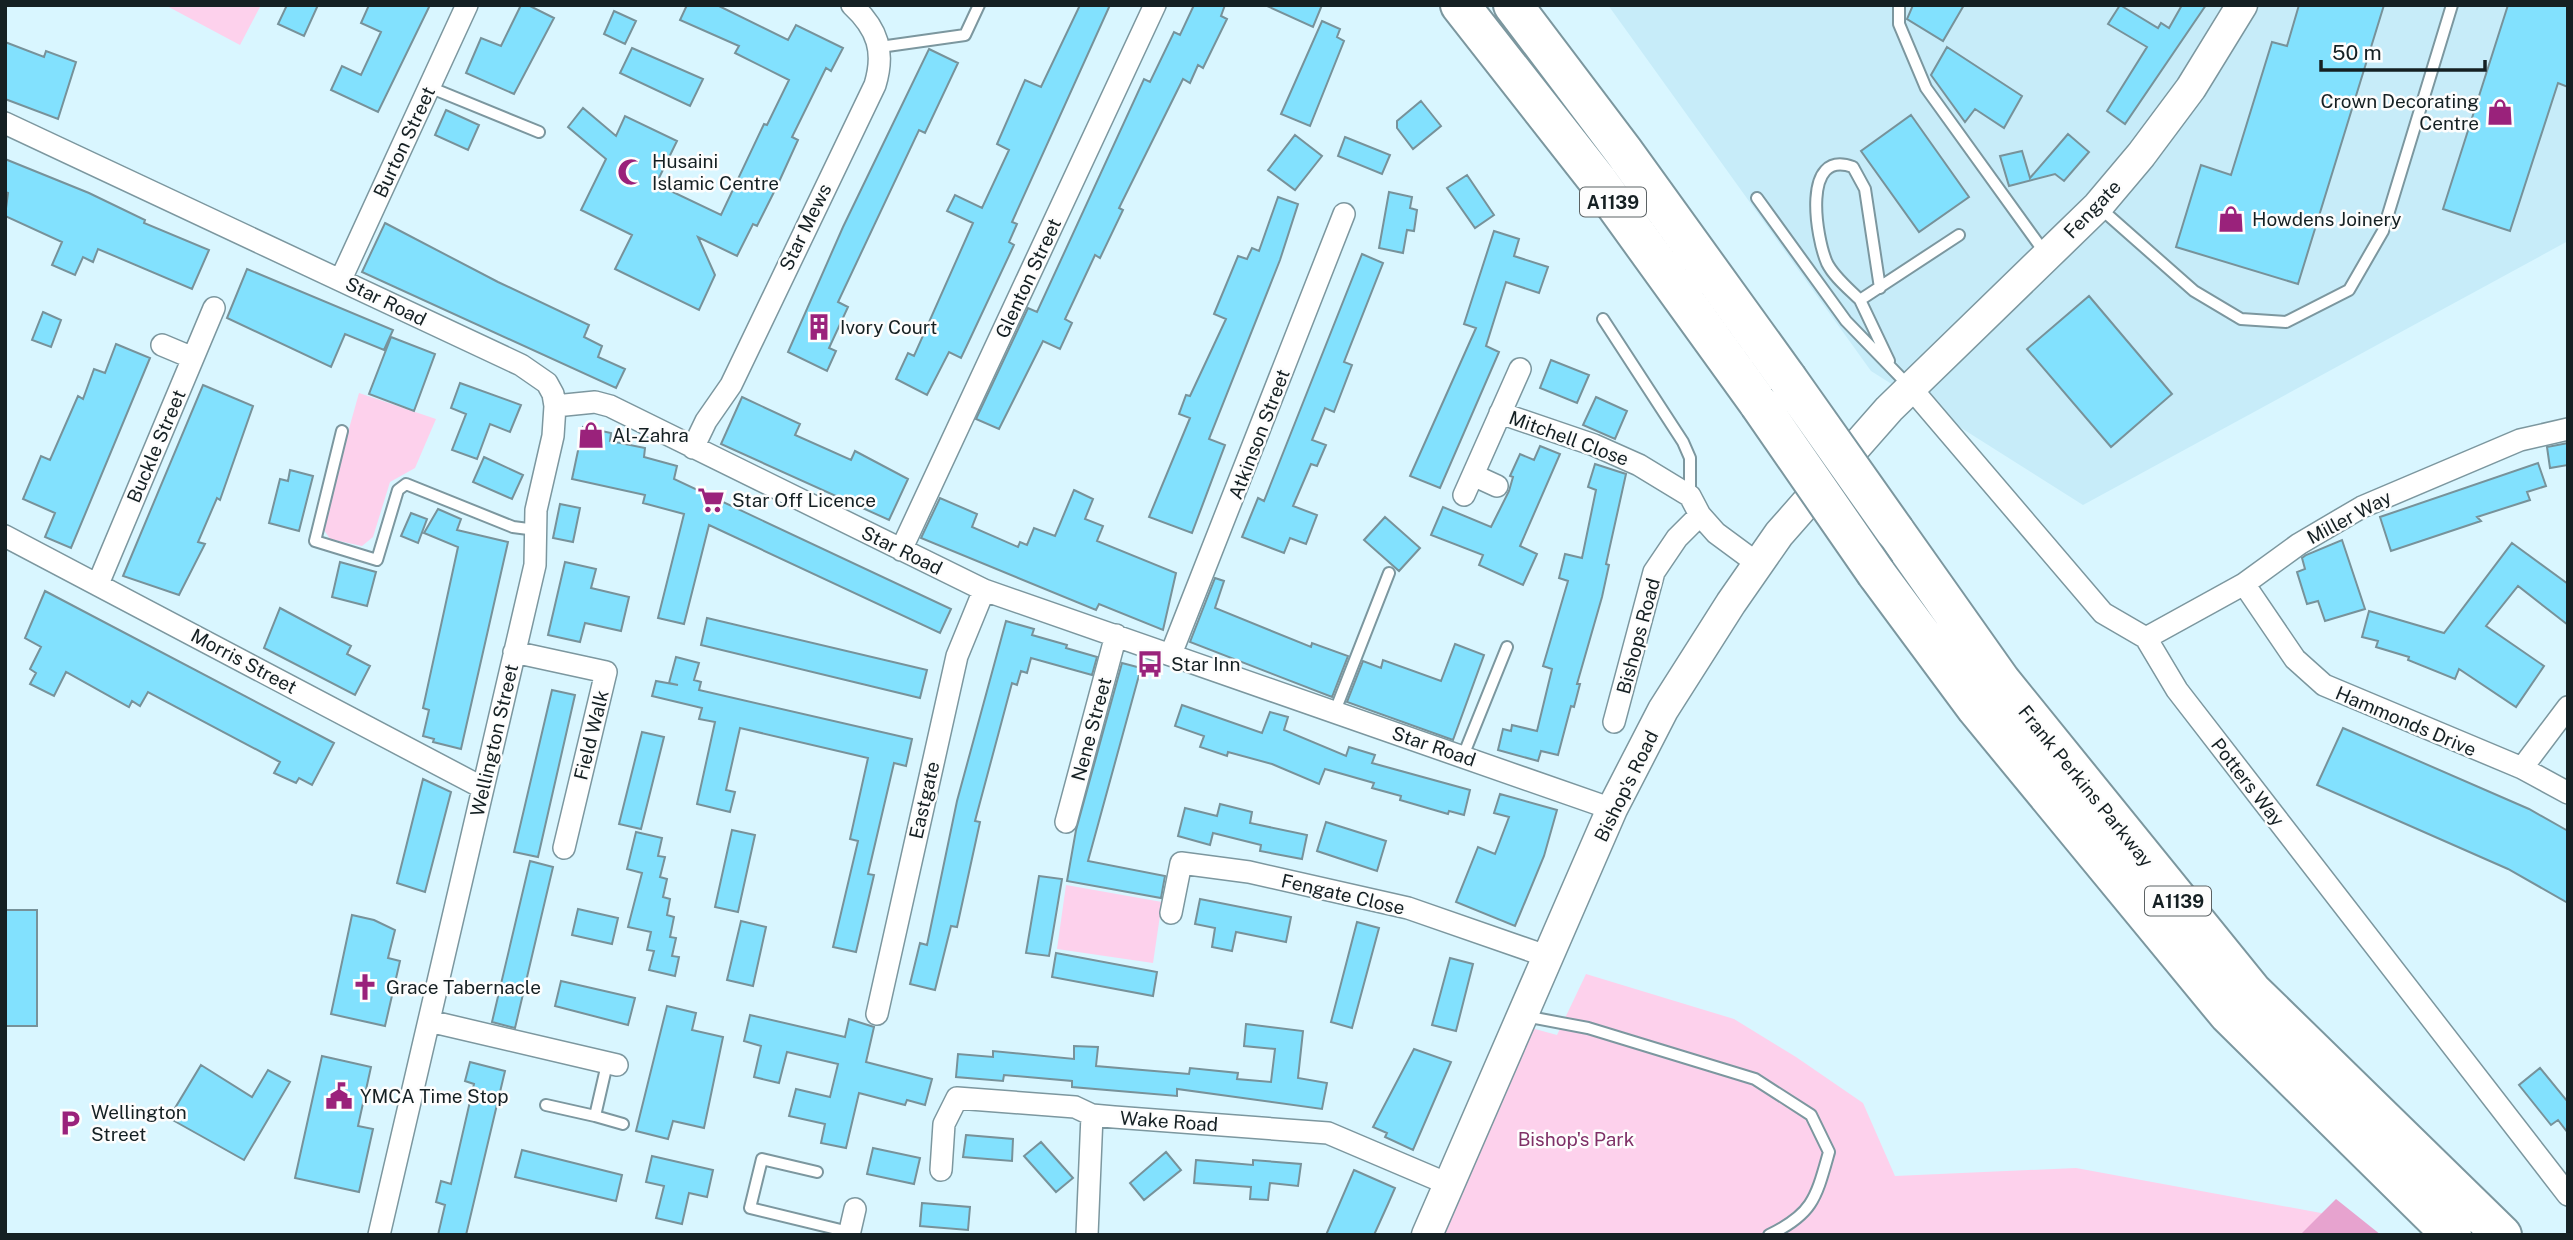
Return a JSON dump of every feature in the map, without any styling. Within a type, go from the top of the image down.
[{"type":"highway","name":"Frank Perkins Parkway","points":[[1460,5],[1598,181],[1759,404],[1876,573],[1976,708],[2228,1014],[2452,1235]]},
{"type":"highway","name":"Frank Perkins Parkway","points":[[1513,5],[1624,152],[2001,681],[2252,991],[2502,1235]]},
{"type":"street","points":[[852,5],[874,30],[880,47]]},
{"type":"street","name":"Glenton Street","points":[[901,550],[1155,5]]},
{"type":"street","name":"Fengate","points":[[1902,379],[2046,255],[2098,206],[2141,155],[2191,88],[2242,5]]},
{"type":"street","name":"Burton Street","points":[[341,279],[463,7]]},
{"type":"street","name":"Star Mews","points":[[693,448],[706,421],[731,385],[874,85],[880,69],[880,47]]},
{"type":"street","name":"Star Road","points":[[5,123],[536,373],[554,394],[555,406],[595,402],[610,406],[984,590],[1612,809]]},
{"type":"street","name":"Atkinson Street","points":[[1171,654],[1344,214]]},
{"type":"street","name":"Buckle Street","points":[[97,584],[214,308]]},
{"type":"street","points":[[162,345],[193,358]]},
{"type":"street","name":"Mitchell Close","points":[[1464,495],[1520,369]]},
{"type":"street","name":"Bishop's Road","points":[[1427,1235],[1612,809],[1679,683],[1779,534],[1902,379]]},
{"type":"street","name":"Potters Way","points":[[1902,379],[2104,613],[2146,638],[2177,690],[2568,1195]]},
{"type":"street","name":"Wellington Street","points":[[379,1235],[535,565],[536,510],[553,436],[555,406]]},
{"type":"street","name":"Mitchell Close","points":[[1500,413],[1606,450],[1640,465],[1690,496]]},
{"type":"street","name":"Miller Way","points":[[2146,638],[2244,584],[2299,544],[2362,507],[2520,440],[2568,429]]},
{"type":"street","points":[[1473,475],[1497,486]]},
{"type":"street","points":[[1690,496],[1700,515],[1716,533],[1758,564]]},
{"type":"street","name":"Bishops Road","points":[[1614,722],[1654,572],[1677,538],[1700,515]]},
{"type":"street","name":"Morris Street","points":[[5,536],[483,788]]},
{"type":"street","name":"Hammonds Drive","points":[[2244,584],[2295,659],[2324,685],[2522,768],[2568,793]]},
{"type":"street","name":"Eastgate","points":[[877,1014],[957,656],[984,590]]},
{"type":"street","name":"Nene Street","points":[[1066,822],[1116,635]]},
{"type":"street","name":"Field Walk","points":[[514,652],[606,672],[564,848]]},
{"type":"street","points":[[2522,768],[2568,707]]},
{"type":"street","name":"Fengate Close","points":[[1171,913],[1181,863],[1249,872],[1408,908],[1549,957]]},
{"type":"street","points":[[429,1021],[612,1065]]},
{"type":"street","name":"Wake Road","points":[[941,1170],[944,1124],[957,1098],[1075,1107],[1092,1115],[1328,1133],[1448,1184]]},
{"type":"street","points":[[1087,1235],[1092,1115]]},
{"type":"street","points":[[849,1233],[855,1209]]},
{"type":"lane","points":[[880,47],[965,35],[979,5]]},
{"type":"lane","points":[[1899,5],[1899,24],[1927,88],[2046,255]]},
{"type":"lane","points":[[2098,206],[2194,291],[2241,319],[2286,322],[2349,290],[2383,231],[2452,5]]},
{"type":"lane","points":[[429,87],[539,132]]},
{"type":"lane","points":[[1880,288],[1865,189],[1853,167],[1843,164],[1833,166],[1817,182],[1815,196],[1827,263],[1860,299],[1902,379]]},
{"type":"lane","points":[[1756,198],[1846,321],[1902,379]]},
{"type":"lane","points":[[1860,299],[1959,235]]},
{"type":"lane","points":[[1603,319],[1683,442],[1690,458],[1690,496]]},
{"type":"lane","points":[[341,431],[315,541],[377,560],[398,490],[405,484],[513,527],[536,530]]},
{"type":"lane","points":[[1335,711],[1389,573]]},
{"type":"lane","points":[[1464,757],[1507,647]]},
{"type":"lane","points":[[1524,1016],[1588,1028],[1755,1079],[1811,1115],[1829,1152],[1818,1192],[1797,1221],[1769,1235]]},
{"type":"lane","points":[[595,1116],[612,1065]]},
{"type":"lane","points":[[546,1105],[623,1124]]},
{"type":"lane","points":[[817,1172],[762,1158],[750,1208],[849,1233]]},
{"type":"shaded area","points":[[1608,5],[2568,5],[2568,241],[2083,505],[1871,371]]},
{"type":"shaded area","points":[[2336,1199],[2381,1235],[2300,1235]]},
{"type":"green space","points":[[165,5],[261,5],[240,45]]},
{"type":"green space","points":[[359,393],[436,419],[415,468],[390,482],[373,537],[362,546],[330,539],[324,530],[324,518]]},
{"type":"green space","points":[[1066,885],[1162,902],[1153,963],[1057,949]]},
{"type":"green space","name":"Bishop's Park","points":[[1586,974],[1734,1019],[1796,1057],[1863,1103],[1895,1176],[2076,1168],[2321,1213],[2349,1235],[1430,1235],[1520,1025],[1557,1035]]},
{"type":"building","points":[[287,5],[318,5],[304,36],[278,24]]},
{"type":"building","points":[[369,5],[430,5],[378,112],[331,90],[342,66],[361,75],[381,32],[361,23]]},
{"type":"building","points":[[521,5],[528,5],[554,18],[514,94],[466,73],[481,38],[501,46]]},
{"type":"building","points":[[687,5],[717,5],[788,40],[796,25],[843,48],[831,71],[826,68],[792,137],[798,140],[778,184],[757,226],[753,224],[737,256],[698,237],[715,275],[699,310],[615,269],[632,235],[581,210],[606,159],[568,127],[583,108],[616,136],[625,116],[677,141],[656,184],[721,215],[764,124],[767,125],[789,80],[735,53],[739,46],[680,20]]},
{"type":"building","points":[[1080,5],[1110,5],[1012,222],[1017,224],[1009,242],[1014,245],[969,341],[961,358],[949,352],[927,395],[896,379],[908,353],[914,356],[973,223],[947,211],[955,195],[982,208],[1009,150],[997,144],[1025,80],[1041,87]]},
{"type":"building","points":[[1194,5],[1225,5],[1221,16],[1227,19],[1203,68],[1198,65],[1190,83],[1183,79],[1119,208],[1123,210],[1100,258],[1095,255],[1065,319],[1072,323],[1060,349],[1043,341],[999,429],[976,419],[1028,308],[1037,312],[1144,79],[1150,82],[1174,32],[1180,35]]},
{"type":"building","points":[[1265,5],[1322,5],[1313,27]]},
{"type":"building","points":[[1913,5],[1964,5],[1943,41],[1907,19]]},
{"type":"building","points":[[2120,5],[2158,28],[2161,23],[2169,28],[2182,5],[2206,5],[2125,124],[2107,111],[2147,47],[2108,24]]},
{"type":"building","points":[[2299,5],[2384,5],[2298,284],[2176,247],[2201,165],[2231,175],[2272,42],[2287,46]]},
{"type":"building","points":[[2508,5],[2568,5],[2568,87],[2558,83],[2510,231],[2443,209]]},
{"type":"building","points":[[614,11],[636,21],[625,44],[604,34]]},
{"type":"building","points":[[1322,21],[1340,29],[1337,37],[1344,41],[1310,126],[1281,114]]},
{"type":"building","points":[[5,42],[44,57],[46,51],[76,62],[58,119],[5,99]]},
{"type":"building","points":[[1947,47],[2022,96],[2004,128],[1975,109],[1965,122],[1931,75]]},
{"type":"building","points":[[632,48],[703,79],[690,106],[620,73]]},
{"type":"building","points":[[929,49],[958,63],[925,133],[919,130],[838,302],[848,307],[829,348],[836,351],[827,371],[788,352],[843,227]]},
{"type":"building","points":[[1421,101],[1441,126],[1413,149],[1397,128],[1397,121]]},
{"type":"building","points":[[446,110],[479,125],[468,150],[435,135]]},
{"type":"building","points":[[1911,115],[1969,197],[1919,232],[1861,151]]},
{"type":"building","points":[[2068,134],[2089,152],[2064,181],[2055,174],[2009,186],[2000,156],[2022,151],[2030,178]]},
{"type":"building","points":[[1295,135],[1322,156],[1295,190],[1268,170]]},
{"type":"building","points":[[1345,137],[1390,155],[1382,174],[1338,156]]},
{"type":"building","points":[[5,159],[89,193],[145,220],[144,223],[209,250],[192,289],[98,249],[93,262],[83,257],[75,275],[52,265],[62,242],[5,216],[8,193],[5,192]]},
{"type":"building","points":[[1467,175],[1494,215],[1475,228],[1447,188]]},
{"type":"building","points":[[1389,192],[1412,197],[1410,208],[1417,210],[1414,231],[1407,230],[1403,253],[1379,248]]},
{"type":"building","points":[[1278,197],[1298,204],[1280,260],[1209,439],[1225,445],[1192,533],[1149,517],[1190,418],[1179,414],[1186,395],[1190,396],[1226,319],[1214,314],[1238,256],[1247,259],[1252,248],[1259,251]]},
{"type":"building","points":[[385,223],[498,282],[589,325],[584,337],[602,346],[598,357],[625,369],[616,388],[362,272]]},
{"type":"building","points":[[1494,231],[1519,239],[1514,256],[1548,267],[1539,293],[1506,282],[1486,346],[1499,352],[1440,488],[1410,476],[1476,328],[1464,324]]},
{"type":"building","points":[[1362,254],[1383,263],[1344,362],[1352,365],[1334,412],[1325,408],[1312,440],[1326,445],[1317,466],[1311,464],[1293,506],[1317,515],[1306,544],[1290,538],[1284,553],[1242,537],[1258,498],[1264,501]]},
{"type":"building","points":[[247,269],[393,330],[384,350],[345,334],[331,367],[227,318]]},
{"type":"building","points":[[2089,296],[2172,394],[2111,447],[2027,349]]},
{"type":"building","points":[[43,312],[61,320],[51,347],[32,340]]},
{"type":"building","points":[[391,337],[435,354],[414,411],[369,394]]},
{"type":"building","points":[[116,344],[150,358],[71,548],[45,537],[55,513],[23,499],[41,456],[50,460],[78,396],[83,399],[94,369],[105,373]]},
{"type":"building","points":[[1551,360],[1589,375],[1577,403],[1540,388]]},
{"type":"building","points":[[460,383],[521,405],[510,432],[490,424],[477,459],[452,450],[466,414],[451,408]]},
{"type":"building","points":[[203,385],[253,406],[220,500],[217,498],[198,542],[205,544],[179,595],[123,576]]},
{"type":"building","points":[[742,397],[800,424],[795,435],[851,460],[855,451],[908,479],[889,520],[721,444]]},
{"type":"building","points":[[1596,397],[1627,411],[1615,439],[1583,425]]},
{"type":"building","points":[[583,427],[611,433],[610,441],[645,448],[644,457],[677,466],[674,479],[951,609],[940,633],[709,525],[684,624],[658,618],[684,514],[643,503],[645,495],[572,479]]},
{"type":"building","points":[[2568,443],[2568,465],[2550,468],[2547,447]]},
{"type":"building","points":[[1540,446],[1560,454],[1520,546],[1537,554],[1523,585],[1479,565],[1483,555],[1431,535],[1443,507],[1491,527],[1509,491],[1513,477],[1510,476],[1520,454],[1534,460]]},
{"type":"building","points":[[484,457],[523,475],[512,499],[473,482]]},
{"type":"building","points":[[2538,463],[2546,486],[2527,492],[2530,500],[2477,517],[2481,521],[2391,551],[2380,517]]},
{"type":"building","points":[[1595,464],[1626,474],[1606,564],[1609,565],[1577,684],[1580,684],[1574,707],[1571,706],[1558,755],[1541,751],[1538,761],[1498,750],[1503,729],[1511,731],[1512,725],[1537,731],[1552,669],[1543,666],[1568,581],[1559,578],[1565,554],[1582,558],[1596,490],[1588,487]]},
{"type":"building","points":[[290,470],[313,476],[299,531],[269,523],[280,479],[288,481]]},
{"type":"building","points":[[1074,490],[1093,499],[1085,519],[1103,526],[1097,541],[1176,573],[1163,630],[1099,604],[1096,610],[921,538],[940,498],[977,514],[972,527],[1018,547],[1020,542],[1027,545],[1034,528],[1055,536]]},
{"type":"building","points":[[560,504],[580,508],[573,542],[553,538]]},
{"type":"building","points":[[438,509],[461,519],[457,530],[508,542],[461,749],[433,742],[434,739],[423,736],[429,710],[423,708],[458,547],[424,533]]},
{"type":"building","points":[[411,513],[427,519],[418,543],[401,536]]},
{"type":"building","points":[[1385,517],[1420,548],[1399,571],[1364,540]]},
{"type":"building","points":[[2342,540],[2365,609],[2325,621],[2318,601],[2307,604],[2297,572],[2305,569],[2302,558],[2306,555]]},
{"type":"building","points":[[2512,543],[2568,584],[2568,625],[2518,586],[2486,626],[2544,666],[2516,707],[2459,669],[2455,679],[2408,660],[2409,657],[2376,647],[2378,641],[2362,637],[2369,611],[2444,633]]},
{"type":"building","points":[[340,562],[376,572],[367,606],[332,597]]},
{"type":"building","points":[[565,562],[596,569],[591,588],[629,597],[621,631],[585,623],[580,642],[548,635]]},
{"type":"building","points":[[1215,578],[1224,581],[1215,608],[1311,647],[1312,643],[1348,656],[1332,697],[1190,642]]},
{"type":"building","points":[[45,591],[334,743],[312,785],[299,778],[296,783],[274,773],[280,762],[148,692],[140,706],[132,701],[129,707],[66,672],[54,696],[30,684],[36,673],[30,669],[41,647],[25,638]]},
{"type":"building","points":[[280,608],[351,646],[347,654],[370,666],[355,695],[264,648]]},
{"type":"building","points":[[707,618],[927,670],[920,698],[701,645]]},
{"type":"building","points":[[1006,621],[1034,629],[1032,635],[1097,657],[1092,675],[1031,658],[1027,673],[1021,671],[1017,685],[1012,683],[975,821],[980,822],[957,927],[951,926],[935,990],[910,984],[920,943],[927,945],[957,801]]},
{"type":"building","points":[[1455,644],[1484,655],[1453,740],[1347,702],[1363,661],[1381,668],[1383,660],[1441,681]]},
{"type":"building","points":[[676,657],[699,663],[694,680],[701,682],[699,690],[912,739],[906,766],[894,763],[868,874],[874,875],[856,952],[833,947],[858,841],[850,839],[868,758],[740,728],[726,790],[735,792],[730,812],[697,804],[715,722],[699,719],[702,708],[652,696],[656,681],[678,685],[669,683]]},
{"type":"building","points":[[1122,663],[1141,668],[1088,861],[1165,876],[1161,898],[1067,881],[1076,830]]},
{"type":"building","points":[[552,690],[575,695],[538,857],[514,852]]},
{"type":"building","points":[[1182,705],[1262,733],[1270,712],[1288,717],[1284,730],[1346,756],[1349,747],[1375,755],[1372,763],[1470,790],[1464,815],[1449,811],[1448,814],[1400,800],[1401,796],[1372,788],[1374,783],[1325,769],[1319,784],[1272,764],[1228,752],[1227,756],[1200,747],[1204,736],[1175,726]]},
{"type":"building","points":[[2343,728],[2529,809],[2568,831],[2568,903],[2508,869],[2317,785]]},
{"type":"building","points":[[642,732],[664,737],[641,829],[619,824]]},
{"type":"building","points":[[423,779],[451,792],[425,892],[397,883]]},
{"type":"building","points":[[1500,794],[1557,810],[1544,856],[1515,926],[1456,902],[1478,847],[1495,854],[1509,817],[1494,813]]},
{"type":"building","points":[[1220,804],[1252,812],[1250,823],[1307,835],[1302,859],[1260,851],[1261,845],[1213,833],[1210,845],[1178,836],[1185,808],[1217,816]]},
{"type":"building","points":[[1326,822],[1386,841],[1377,871],[1317,851]]},
{"type":"building","points":[[732,830],[755,835],[738,912],[715,907]]},
{"type":"building","points":[[636,832],[662,838],[658,856],[665,857],[660,877],[667,879],[663,897],[670,899],[667,915],[674,917],[670,937],[676,938],[672,956],[679,957],[675,976],[649,970],[654,951],[647,950],[651,932],[628,927],[642,873],[627,869]]},
{"type":"building","points":[[530,861],[553,867],[515,1028],[492,1022]]},
{"type":"building","points":[[1039,876],[1062,879],[1049,956],[1026,953]]},
{"type":"building","points":[[1200,899],[1291,917],[1286,942],[1236,932],[1232,951],[1212,947],[1215,928],[1195,924]]},
{"type":"building","points":[[578,909],[618,918],[612,944],[572,935]]},
{"type":"building","points":[[5,910],[37,910],[37,1026],[5,1026]]},
{"type":"building","name":"Grace Tabernacle","points":[[352,915],[374,920],[395,930],[388,958],[400,961],[385,1026],[331,1014]]},
{"type":"building","points":[[741,921],[766,927],[753,986],[727,980]]},
{"type":"building","points":[[1357,922],[1379,928],[1352,1028],[1331,1022]]},
{"type":"building","points":[[1056,953],[1157,972],[1153,996],[1052,977]]},
{"type":"building","points":[[1450,958],[1473,964],[1456,1031],[1432,1025]]},
{"type":"building","points":[[561,981],[635,998],[628,1025],[555,1006]]},
{"type":"building","points":[[667,1006],[696,1013],[692,1030],[723,1037],[704,1128],[673,1121],[668,1139],[636,1131]]},
{"type":"building","points":[[750,1015],[845,1037],[849,1019],[874,1027],[866,1062],[932,1079],[925,1105],[907,1100],[905,1105],[859,1093],[846,1148],[821,1143],[825,1124],[789,1116],[796,1089],[830,1097],[838,1064],[787,1052],[779,1083],[754,1077],[761,1046],[744,1041]]},
{"type":"building","points":[[1246,1024],[1303,1031],[1298,1078],[1327,1083],[1322,1109],[1177,1089],[1177,1096],[1072,1087],[1072,1081],[1004,1075],[1003,1081],[956,1077],[958,1054],[993,1057],[993,1051],[1074,1059],[1074,1046],[1098,1047],[1096,1066],[1189,1074],[1190,1068],[1238,1073],[1237,1079],[1271,1082],[1275,1049],[1244,1046]]},
{"type":"building","points":[[1414,1049],[1451,1062],[1413,1150],[1385,1137],[1387,1133],[1373,1127]]},
{"type":"building","name":"YMCA Time Stop","points":[[322,1056],[371,1067],[358,1126],[373,1129],[359,1192],[295,1178]]},
{"type":"building","points":[[470,1062],[505,1071],[466,1235],[438,1235],[445,1205],[436,1202],[441,1181],[451,1184],[474,1084],[465,1081]]},
{"type":"building","points":[[201,1065],[252,1097],[268,1070],[290,1082],[244,1160],[169,1118]]},
{"type":"building","points":[[2540,1068],[2568,1102],[2568,1133],[2558,1120],[2551,1125],[2519,1085]]},
{"type":"building","points":[[966,1135],[1013,1139],[1012,1161],[963,1157]]},
{"type":"building","points":[[1041,1142],[1073,1178],[1056,1192],[1024,1156]]},
{"type":"building","points":[[873,1148],[920,1158],[914,1184],[867,1174]]},
{"type":"building","points":[[522,1150],[622,1175],[616,1201],[515,1177]]},
{"type":"building","points":[[1166,1152],[1181,1170],[1144,1200],[1130,1183]]},
{"type":"building","points":[[652,1156],[713,1170],[707,1197],[689,1193],[682,1224],[656,1218],[664,1186],[646,1182]]},
{"type":"building","points":[[1196,1160],[1253,1165],[1253,1160],[1301,1164],[1298,1186],[1270,1183],[1268,1200],[1250,1199],[1251,1187],[1194,1183]]},
{"type":"building","points":[[1354,1170],[1395,1188],[1374,1235],[1326,1235]]},
{"type":"building","points":[[922,1203],[970,1207],[968,1230],[920,1226]]},
{"type":"place","name":"Crown Decorating Centre","points":[[2500,112]]},
{"type":"place","name":"Husaini Islamic Centre","points":[[631,172]]},
{"type":"place","name":"Howdens Joinery","points":[[2231,219]]},
{"type":"place","name":"Ivory Court","points":[[819,327]]},
{"type":"place","name":"Al-Zahra","points":[[591,435]]},
{"type":"place","name":"Star Off Licence","points":[[711,500]]},
{"type":"place","name":"Star Inn","points":[[1150,664]]},
{"type":"place","name":"Grace Tabernacle","points":[[365,987]]},
{"type":"place","name":"YMCA Time Stop","points":[[339,1096]]},
{"type":"place","name":"Wellington Street","points":[[70,1123]]}]
